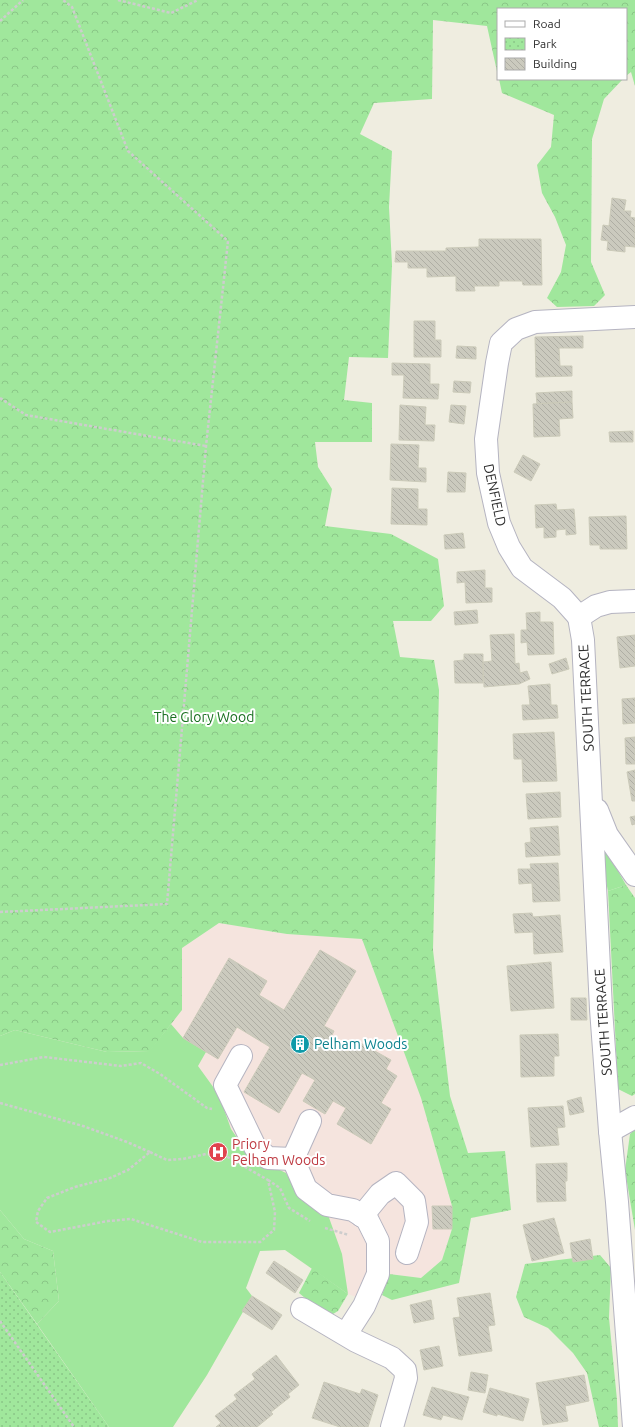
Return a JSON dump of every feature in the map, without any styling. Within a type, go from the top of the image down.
[{"type":"street","name":"DENFIELD","points":[[579,617],[562,598],[522,568],[509,548],[499,523],[488,472],[486,439],[493,383],[501,343],[516,329],[535,322],[635,317]]},
{"type":"street","points":[[579,617],[596,606],[610,602],[635,601]]},
{"type":"street","name":"SOUTH TERRACE","points":[[579,617],[583,640],[592,798],[601,1009],[634,1427]]},
{"type":"street","points":[[592,798],[607,835],[635,875]]},
{"type":"street","points":[[241,1056],[225,1085],[255,1147],[268,1158],[293,1159]]},
{"type":"street","points":[[610,1131],[635,1117]]},
{"type":"street","points":[[310,1121],[293,1159],[306,1189],[327,1205],[353,1210],[367,1219],[378,1241],[378,1274],[364,1306],[346,1334]]},
{"type":"street","points":[[362,1216],[380,1194],[396,1182],[414,1201],[417,1222],[407,1253]]},
{"type":"street","points":[[302,1310],[356,1341],[392,1358],[405,1370],[406,1378],[392,1427]]},
{"type":"path","points":[[0,21],[23,0]]},
{"type":"path","points":[[0,912],[167,904],[206,446],[228,241],[128,150],[72,7],[63,0]]},
{"type":"path","points":[[118,0],[171,13],[198,0]]},
{"type":"path","points":[[0,398],[26,415],[206,446]]},
{"type":"path","points":[[0,1065],[44,1057],[121,1066],[141,1063],[160,1074],[207,1108],[226,1112],[237,1110]]},
{"type":"path","points":[[0,1103],[83,1126],[127,1142],[150,1152],[167,1160],[183,1159],[206,1154],[224,1154],[268,1180],[275,1212],[274,1230],[260,1242],[202,1242],[131,1219],[108,1221],[50,1232],[36,1222],[38,1211],[47,1198],[75,1187],[110,1178],[128,1170],[150,1152]]},
{"type":"path","points":[[0,1321],[74,1427]]},
{"type":"shaded area","name":"Priory Pelham Woods","points":[[219,923],[287,934],[362,939],[421,1098],[452,1206],[452,1229],[442,1260],[421,1278],[389,1274],[382,1295],[372,1303],[348,1294],[285,1250],[260,1251],[246,1288],[252,1296],[207,1375],[173,1427],[109,1427],[37,1324],[59,1301],[53,1251],[0,1210],[0,1036],[15,1030],[107,1052],[149,1051],[182,1010],[182,948]]},
{"type":"green space","name":"The Glory Wood","points":[[0,0],[635,0],[635,86],[631,72],[627,75],[627,8],[497,8],[497,71],[487,26],[433,20],[432,99],[374,103],[360,134],[392,151],[389,207],[392,265],[388,358],[349,357],[344,400],[372,403],[372,442],[315,442],[318,467],[332,489],[325,526],[391,534],[438,559],[444,606],[431,621],[393,621],[400,657],[434,660],[439,690],[433,950],[450,1096],[468,1153],[505,1151],[511,1210],[471,1218],[459,1283],[392,1300],[382,1295],[389,1274],[421,1278],[442,1260],[452,1229],[452,1206],[421,1098],[362,939],[287,934],[219,923],[182,948],[182,1010],[150,1051],[107,1052],[15,1030],[0,1036]]},
{"type":"green space","points":[[499,80],[622,80],[604,99],[592,139],[591,262],[605,295],[594,306],[557,307],[547,298],[561,272],[566,245],[555,217],[542,193],[537,165],[551,147],[554,115],[502,93]]},
{"type":"green space","points":[[606,850],[626,885],[608,891],[600,853]]},
{"type":"green space","points":[[626,885],[635,898],[635,1094],[632,1096],[618,1089],[608,891]]},
{"type":"green space","points":[[171,1024],[183,1038],[206,1052],[198,1066],[219,1095],[231,1129],[249,1155],[286,1173],[298,1194],[327,1212],[342,1254],[348,1294],[285,1250],[260,1251],[246,1288],[252,1296],[207,1375],[173,1427],[109,1427],[37,1324],[59,1301],[53,1251],[24,1239],[0,1210],[0,1036],[15,1030],[107,1052],[149,1051]]},
{"type":"green space","points":[[635,1129],[635,1230],[625,1170],[630,1134]]},
{"type":"green space","points":[[0,1210],[24,1239],[53,1251],[59,1301],[37,1324],[0,1272]]},
{"type":"green space","points":[[600,1255],[611,1268],[609,1318],[617,1400],[618,1427],[599,1427],[587,1373],[573,1353],[548,1328],[524,1317],[516,1297],[525,1264]]},
{"type":"green space","points":[[312,1268],[348,1294],[338,1311],[328,1317],[299,1293]]},
{"type":"green space","points":[[0,1272],[109,1427],[0,1427]]},
{"type":"building","points":[[612,198],[626,200],[624,211],[631,211],[630,217],[635,218],[635,247],[625,246],[625,252],[607,250],[608,241],[601,240],[603,225],[609,226]]},
{"type":"building","points":[[479,239],[541,239],[542,285],[523,285],[522,281],[499,281],[499,286],[474,286],[475,291],[456,291],[456,276],[427,277],[427,268],[408,268],[408,262],[395,262],[396,251],[446,251],[446,248],[479,247]]},
{"type":"building","points":[[414,321],[435,321],[435,340],[441,340],[441,357],[414,357]]},
{"type":"building","points":[[583,336],[583,348],[559,348],[560,366],[572,366],[572,376],[536,377],[535,337]]},
{"type":"building","points":[[457,346],[476,347],[476,359],[456,358]]},
{"type":"building","points":[[392,363],[430,364],[430,384],[439,384],[438,399],[403,398],[404,375],[392,375]]},
{"type":"building","points":[[454,381],[471,382],[470,393],[453,392]]},
{"type":"building","points":[[572,391],[572,402],[537,404],[536,393]]},
{"type":"building","points":[[572,402],[573,418],[559,419],[560,436],[534,437],[533,404]]},
{"type":"building","points":[[400,405],[426,407],[425,425],[435,425],[434,441],[399,440]]},
{"type":"building","points":[[451,405],[466,406],[464,424],[449,422]]},
{"type":"building","points":[[633,431],[633,442],[610,442],[609,432]]},
{"type":"building","points":[[391,444],[419,445],[418,468],[426,468],[426,482],[390,480]]},
{"type":"building","points":[[523,455],[540,464],[531,481],[514,472]]},
{"type":"building","points":[[448,472],[466,473],[465,492],[447,492]]},
{"type":"building","points":[[392,488],[418,489],[418,509],[427,509],[427,525],[391,524]]},
{"type":"building","points":[[556,504],[557,510],[574,509],[576,534],[566,535],[566,529],[556,530],[556,537],[544,538],[544,527],[536,528],[535,505]]},
{"type":"building","points":[[626,516],[627,549],[600,549],[600,545],[590,545],[589,517]]},
{"type":"building","points":[[463,533],[465,548],[445,549],[444,535]]},
{"type":"building","points":[[485,570],[485,588],[492,588],[492,602],[466,603],[465,582],[457,583],[457,572]]},
{"type":"building","points":[[477,610],[478,623],[455,625],[454,612]]},
{"type":"building","points":[[540,612],[540,622],[553,622],[554,654],[528,655],[527,642],[521,643],[521,630],[527,630],[526,613]]},
{"type":"building","points":[[514,634],[515,664],[519,663],[520,673],[527,671],[530,679],[519,684],[484,687],[483,662],[492,661],[490,635]]},
{"type":"building","points":[[635,635],[635,666],[620,668],[617,637]]},
{"type":"building","points":[[464,654],[483,654],[483,683],[455,683],[454,661],[464,660]]},
{"type":"building","points":[[566,658],[569,669],[552,674],[549,664]]},
{"type":"building","points":[[550,684],[551,705],[557,705],[558,718],[523,720],[522,705],[530,705],[528,686]]},
{"type":"building","points":[[635,698],[635,723],[623,724],[622,699]]},
{"type":"building","points":[[554,732],[557,781],[523,782],[522,759],[514,759],[513,734]]},
{"type":"building","points":[[635,737],[635,764],[626,764],[625,738]]},
{"type":"building","points":[[635,770],[635,801],[632,801],[627,772]]},
{"type":"building","points":[[560,792],[561,817],[528,819],[526,794]]},
{"type":"building","points":[[635,816],[635,824],[632,825],[630,817]]},
{"type":"building","points":[[558,826],[560,855],[526,857],[525,843],[531,842],[530,828]]},
{"type":"building","points":[[558,863],[560,901],[533,902],[532,883],[519,884],[518,869],[531,869],[530,864]]},
{"type":"building","points":[[532,913],[533,917],[560,915],[563,952],[534,954],[533,932],[515,933],[513,914]]},
{"type":"building","name":"Pelham Woods","points":[[320,950],[356,971],[324,1026],[334,1031],[329,1041],[348,1052],[355,1040],[391,1060],[386,1069],[397,1076],[381,1103],[391,1109],[371,1144],[337,1124],[346,1108],[333,1101],[325,1114],[303,1101],[315,1080],[302,1073],[279,1113],[244,1092],[270,1047],[237,1027],[218,1059],[183,1038],[229,958],[267,981],[259,995],[284,1010]]},
{"type":"building","points":[[551,962],[554,1008],[511,1011],[507,966]]},
{"type":"building","points":[[571,998],[586,998],[587,1020],[571,1020]]},
{"type":"building","points":[[558,1034],[559,1056],[554,1056],[554,1076],[521,1077],[520,1035]]},
{"type":"building","points":[[581,1097],[584,1112],[570,1115],[567,1101]]},
{"type":"building","points":[[563,1106],[565,1127],[557,1128],[559,1145],[531,1147],[528,1108]]},
{"type":"building","points":[[567,1163],[567,1181],[565,1181],[566,1201],[537,1202],[536,1164]]},
{"type":"building","points":[[432,1206],[452,1206],[452,1229],[433,1229]]},
{"type":"building","points":[[554,1218],[564,1253],[532,1261],[523,1225]]},
{"type":"building","points":[[590,1239],[593,1259],[573,1262],[570,1243]]},
{"type":"building","points":[[274,1261],[303,1280],[295,1293],[266,1273]]},
{"type":"building","points":[[490,1293],[495,1325],[488,1326],[492,1351],[459,1356],[453,1318],[460,1317],[457,1298]]},
{"type":"building","points":[[252,1296],[282,1315],[272,1330],[242,1311]]},
{"type":"building","points":[[431,1300],[434,1319],[414,1323],[410,1305]]},
{"type":"building","points":[[439,1346],[443,1366],[424,1370],[420,1350]]},
{"type":"building","points":[[276,1355],[299,1385],[288,1394],[290,1397],[271,1412],[273,1414],[257,1427],[216,1427],[221,1423],[215,1416],[237,1399],[234,1395],[255,1379],[252,1374]]},
{"type":"building","points":[[471,1372],[488,1375],[485,1393],[468,1390]]},
{"type":"building","points":[[584,1375],[589,1401],[565,1406],[568,1421],[543,1425],[536,1383]]},
{"type":"building","points":[[324,1382],[360,1394],[362,1389],[378,1395],[368,1427],[340,1427],[312,1418]]},
{"type":"building","points":[[432,1387],[469,1397],[462,1420],[443,1415],[441,1420],[423,1415]]},
{"type":"building","points":[[490,1388],[529,1399],[523,1421],[483,1412]]},
{"type":"place","name":"Pelham Woods","points":[[300,1044]]},
{"type":"place","name":"Priory Pelham Woods","points":[[218,1152]]}]
